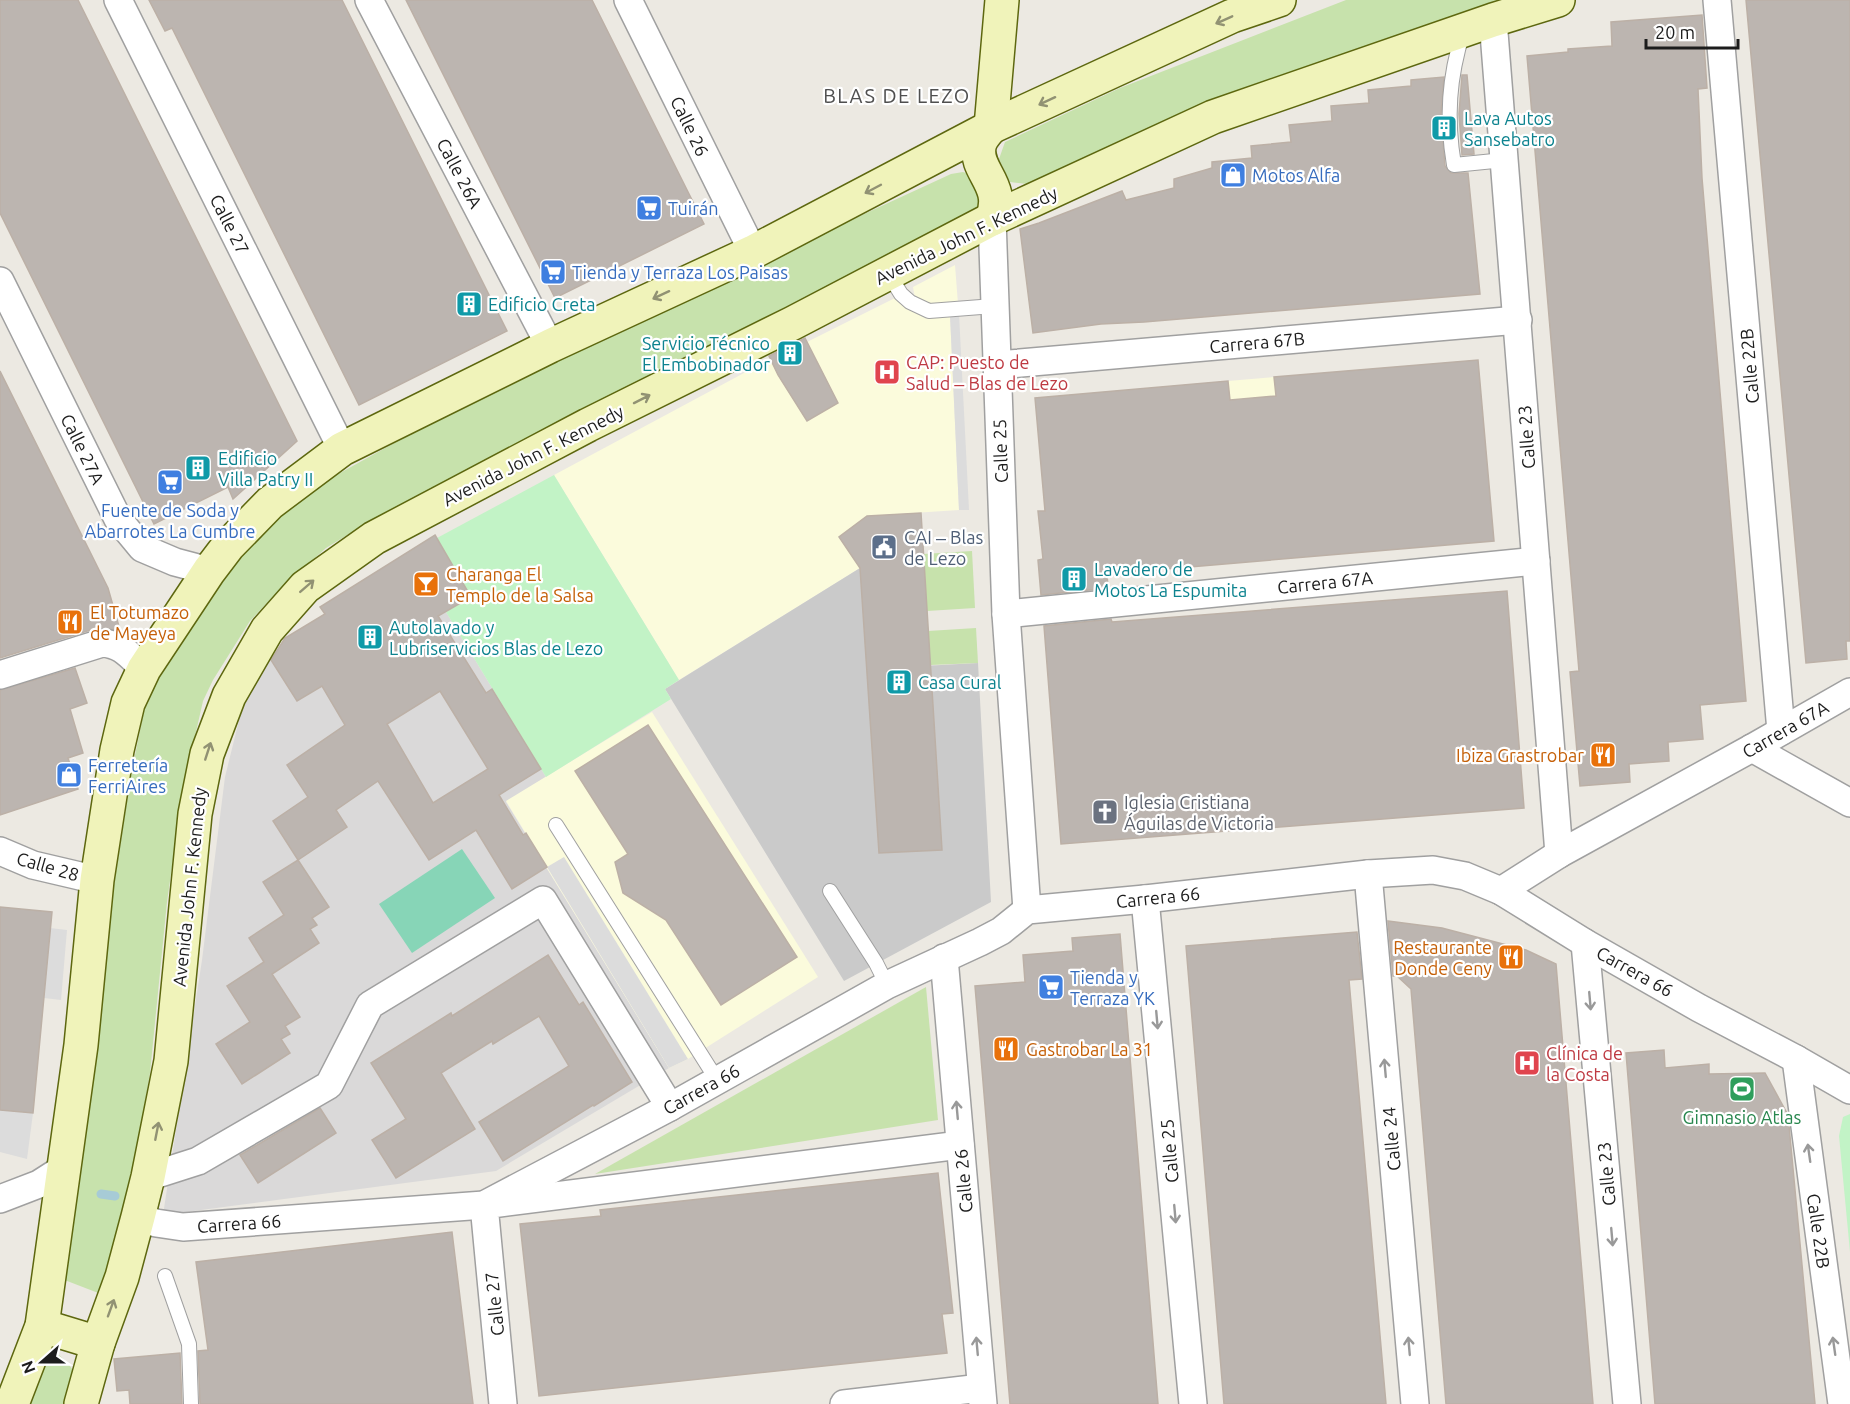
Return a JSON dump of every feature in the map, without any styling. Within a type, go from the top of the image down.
[{"type":"street","name":"Calle 27","points":[[118,0],[342,449]]},
{"type":"street","name":"Calle 26A","points":[[369,0],[550,346]]},
{"type":"street","name":"Calle 26","points":[[628,0],[753,252]]},
{"type":"street","name":"Calle 25","points":[[1002,0],[991,127],[978,147],[993,206],[994,306],[1006,614],[1027,910]]},
{"type":"street","points":[[12,1404],[42,1326],[81,1045],[97,880],[117,750],[128,703],[144,669],[209,570],[228,546],[270,503],[342,449],[550,346],[753,252],[991,127],[1232,16],[1279,0]]},
{"type":"street","name":"Avenida John F. Kennedy","points":[[81,1404],[98,1343],[122,1277],[148,1177],[171,1061],[195,814],[207,754],[229,696],[267,630],[305,587],[374,538],[588,425],[888,273],[993,206],[1213,117],[1478,25],[1558,0]]},
{"type":"street","name":"Calle 22B","points":[[1717,0],[1781,731]]},
{"type":"street","name":"Calle 23","points":[[1478,25],[1504,160],[1559,854]]},
{"type":"street","name":"Calle 27A","points":[[0,282],[118,519],[142,548],[175,562],[209,570]]},
{"type":"street","name":"Carrera 67B","points":[[997,365],[1518,320]]},
{"type":"street","name":"Carrera 67A","points":[[1006,614],[1536,561]]},
{"type":"street","points":[[0,675],[102,643],[112,644],[122,649],[144,669]]},
{"type":"street","name":"Carrera 67A","points":[[1501,891],[1559,854],[1850,692]]},
{"type":"street","points":[[1752,748],[1850,803]]},
{"type":"street","name":"Calle 28","points":[[0,851],[33,866],[97,880]]},
{"type":"street","name":"Carrera 66","points":[[484,1205],[670,1107],[887,985],[1001,931],[1027,910],[1368,874],[1433,870],[1465,876],[1501,891],[1585,943],[1850,1090]]},
{"type":"street","name":"Calle 24","points":[[1368,874],[1415,1404]]},
{"type":"street","name":"Calle 25","points":[[1145,899],[1192,1404]]},
{"type":"street","points":[[148,1177],[198,1161],[329,1085],[370,1005],[543,900],[670,1107]]},
{"type":"street","name":"Calle 23","points":[[1585,943],[1627,1404]]},
{"type":"street","name":"Calle 26","points":[[944,958],[982,1396]]},
{"type":"street","name":"Calle 22B","points":[[1796,1059],[1842,1404]]},
{"type":"street","name":"Carrera 66","points":[[136,1223],[183,1227],[484,1205],[960,1145]]},
{"type":"street","points":[[0,1199],[39,1184],[64,1168]]},
{"type":"street","name":"Calle 27","points":[[484,1205],[503,1404]]},
{"type":"street","points":[[42,1326],[98,1343]]},
{"type":"street","points":[[844,1404],[982,1396]]},
{"type":"lane","points":[[1478,25],[1455,58],[1449,105],[1454,165],[1504,160]]},
{"type":"lane","points":[[888,273],[901,294],[910,302],[929,311],[994,306]]},
{"type":"lane","points":[[556,825],[717,1080]]},
{"type":"lane","points":[[830,891],[876,963],[887,985]]},
{"type":"lane","points":[[165,1276],[189,1344],[191,1404]]},
{"type":"shaded area","points":[[955,265],[958,304],[950,315],[959,510],[867,516],[839,537],[860,568],[679,680],[554,475],[770,359],[807,421],[807,342],[897,297],[915,298],[913,287]]},
{"type":"shaded area","points":[[959,314],[969,510],[959,510],[950,315]]},
{"type":"shaded area","points":[[1274,377],[1282,468],[1230,400],[1228,381]]},
{"type":"shaded area","points":[[860,568],[867,669],[978,663],[991,902],[844,981],[665,689]]},
{"type":"shaded area","points":[[446,612],[546,777],[506,802],[669,1068],[496,1171],[163,1215],[202,960],[225,777],[246,692],[265,650],[297,701],[416,627]]},
{"type":"shaded area","points":[[652,712],[818,977],[688,1059],[669,1068],[506,801]]},
{"type":"shaded area","points":[[564,857],[688,1059],[669,1068],[547,867]]},
{"type":"shaded area","points":[[50,928],[67,930],[61,1000],[44,998]]},
{"type":"shaded area","points":[[0,1110],[33,1113],[27,1159],[0,1152]]},
{"type":"green space","points":[[1346,0],[1515,0],[1313,66],[1155,125],[1056,173],[1027,184],[1010,182],[999,159],[1005,142],[1120,88]]},
{"type":"green space","points":[[963,172],[974,176],[984,200],[980,212],[370,521],[326,548],[277,592],[250,621],[213,680],[203,701],[183,789],[167,902],[150,1073],[131,1183],[106,1296],[62,1279],[106,936],[132,770],[144,711],[164,662],[194,608],[276,514],[311,489],[445,415],[862,215],[951,174]]},
{"type":"green space","points":[[554,475],[679,680],[665,689],[671,699],[546,777],[446,612],[471,597],[437,538]]},
{"type":"green space","points":[[972,551],[975,608],[927,611],[923,554]]},
{"type":"green space","points":[[976,628],[978,663],[930,665],[928,631]]},
{"type":"green space","points":[[462,849],[495,898],[412,953],[379,904]]},
{"type":"green space","points":[[926,987],[938,1120],[595,1174]]},
{"type":"green space","points":[[1850,1114],[1850,1252],[1839,1136],[1843,1117]]},
{"type":"green space","points":[[59,1355],[71,1367],[75,1376],[70,1404],[26,1404],[41,1364]]},
{"type":"building","points":[[0,0],[78,0],[297,441],[233,499],[228,487],[154,524],[0,213]]},
{"type":"building","points":[[149,0],[342,0],[507,331],[359,405],[172,28],[165,31]]},
{"type":"building","points":[[406,0],[592,0],[704,224],[555,298]]},
{"type":"building","points":[[1746,0],[1850,0],[1850,641],[1846,641],[1847,659],[1806,663]]},
{"type":"building","points":[[1702,15],[1707,88],[1698,89],[1702,178],[1746,701],[1700,705],[1703,739],[1668,742],[1669,761],[1629,764],[1630,782],[1580,786],[1570,672],[1579,671],[1527,56],[1568,52],[1568,49],[1612,46],[1611,22]]},
{"type":"building","points":[[1462,75],[1467,75],[1474,154],[1462,155],[1459,114]]},
{"type":"building","points":[[1444,77],[1441,114],[1445,166],[1451,173],[1468,173],[1480,294],[1101,324],[1033,333],[1020,229],[1122,191],[1126,200],[1174,188],[1174,179],[1212,168],[1212,162],[1252,158],[1251,146],[1291,142],[1289,125],[1332,121],[1331,106],[1369,103],[1368,90],[1411,86],[1411,80]]},
{"type":"building","points":[[805,338],[838,403],[807,421],[778,375],[769,356]]},
{"type":"building","points":[[1478,360],[1494,541],[1107,574],[1108,588],[1041,595],[1038,560],[1043,559],[1038,511],[1045,511],[1035,398],[1228,381],[1230,400],[1276,396],[1274,377]]},
{"type":"building","points":[[0,371],[108,588],[120,630],[97,628],[0,658]]},
{"type":"building","points":[[921,513],[942,850],[879,853],[860,568],[839,537],[867,516]]},
{"type":"building","points":[[435,535],[471,597],[438,616],[486,693],[492,689],[541,769],[499,795],[523,835],[526,833],[547,867],[512,889],[476,830],[429,860],[378,781],[336,810],[347,827],[298,860],[273,821],[308,797],[287,765],[345,725],[322,686],[297,701],[271,660],[285,638],[325,614],[320,607]],"holes":[[[440,691],[488,769],[433,803],[387,724]]]},
{"type":"building","points":[[1507,591],[1524,808],[1061,844],[1044,626],[1111,619],[1112,622]]},
{"type":"building","points":[[75,668],[87,703],[70,709],[83,753],[68,758],[78,789],[0,815],[0,690]]},
{"type":"building","points":[[648,725],[797,957],[721,1005],[666,920],[623,893],[615,862],[628,854],[575,771]]},
{"type":"building","points":[[298,860],[329,907],[312,918],[317,925],[310,929],[319,943],[272,974],[300,1017],[285,1026],[290,1034],[281,1039],[290,1053],[242,1084],[216,1044],[250,1022],[227,986],[264,962],[249,938],[284,915],[263,882]]},
{"type":"building","points":[[0,907],[52,912],[33,1113],[0,1110]]},
{"type":"building","points":[[1388,921],[1442,928],[1526,950],[1556,964],[1593,1404],[1446,1404],[1411,989],[1397,976],[1393,976]]},
{"type":"building","points":[[1357,932],[1362,979],[1349,980],[1386,1404],[1224,1404],[1186,946]]},
{"type":"building","points":[[1120,934],[1158,1404],[1010,1404],[975,986],[1025,982],[1023,955],[1073,951],[1072,938]]},
{"type":"building","points":[[548,955],[579,1005],[583,1002],[632,1082],[503,1161],[479,1122],[569,1066],[539,1016],[493,1044],[492,1041],[441,1073],[475,1129],[396,1178],[372,1140],[406,1119],[371,1063],[451,1013],[452,1016]]},
{"type":"building","points":[[1664,1050],[1665,1068],[1709,1064],[1709,1074],[1765,1073],[1788,1115],[1815,1404],[1655,1404],[1626,1053]]},
{"type":"building","points":[[320,1108],[336,1133],[258,1183],[240,1155]]},
{"type":"building","points":[[938,1173],[953,1313],[942,1314],[947,1353],[539,1396],[520,1224],[601,1216],[600,1210]]},
{"type":"building","points":[[452,1232],[473,1404],[200,1404],[198,1351],[208,1350],[196,1262]]},
{"type":"building","points":[[180,1353],[182,1404],[130,1404],[129,1390],[117,1391],[114,1359]]},
{"type":"waterway","points":[[101,1194],[115,1196]]},
{"type":"place","name":"Lava Autos Sansebatro","points":[[1444,128]]},
{"type":"place","name":"Motos Alfa","points":[[1233,175]]},
{"type":"place","name":"Tuirán","points":[[649,208]]},
{"type":"place","name":"Tienda y Terraza Los Paisas","points":[[553,272]]},
{"type":"place","name":"Edificio Creta","points":[[469,304]]},
{"type":"place","name":"Servicio Técnico El Embobinador","points":[[790,353]]},
{"type":"place","name":"CAP: Puesto de Salud ‒ Blas de Lezo","points":[[887,372]]},
{"type":"place","name":"Edificio Villa Patry II","points":[[198,468]]},
{"type":"place","name":"Fuente de Soda y Abarrotes La Cumbre","points":[[170,482]]},
{"type":"place","name":"CAI ‒ Blas de Lezo","points":[[884,547]]},
{"type":"place","name":"Lavadero de Motos La Espumita","points":[[1074,579]]},
{"type":"place","name":"Charanga El Templo de la Salsa","points":[[426,584]]},
{"type":"place","name":"El Totumazo de Mayeya","points":[[70,622]]},
{"type":"place","name":"Autolavado y Lubriservicios Blas de Lezo","points":[[370,637]]},
{"type":"place","name":"Casa Cural","points":[[899,682]]},
{"type":"place","name":"Ibiza Grastrobar","points":[[1603,755]]},
{"type":"place","name":"Ferretería FerriAires","points":[[69,775]]},
{"type":"place","name":"Iglesia Cristiana Águilas de Victoria","points":[[1105,812]]},
{"type":"place","name":"Restaurante Donde Ceny","points":[[1511,957]]},
{"type":"place","name":"Tienda y Terraza YK","points":[[1051,987]]},
{"type":"place","name":"Gastrobar La 31","points":[[1006,1049]]},
{"type":"place","name":"Clínica de la Costa","points":[[1527,1063]]},
{"type":"place","name":"Gimnasio Atlas","points":[[1742,1089]]},
{"type":"district","name":"BLAS DE LEZO","points":[[897,95]]}]
